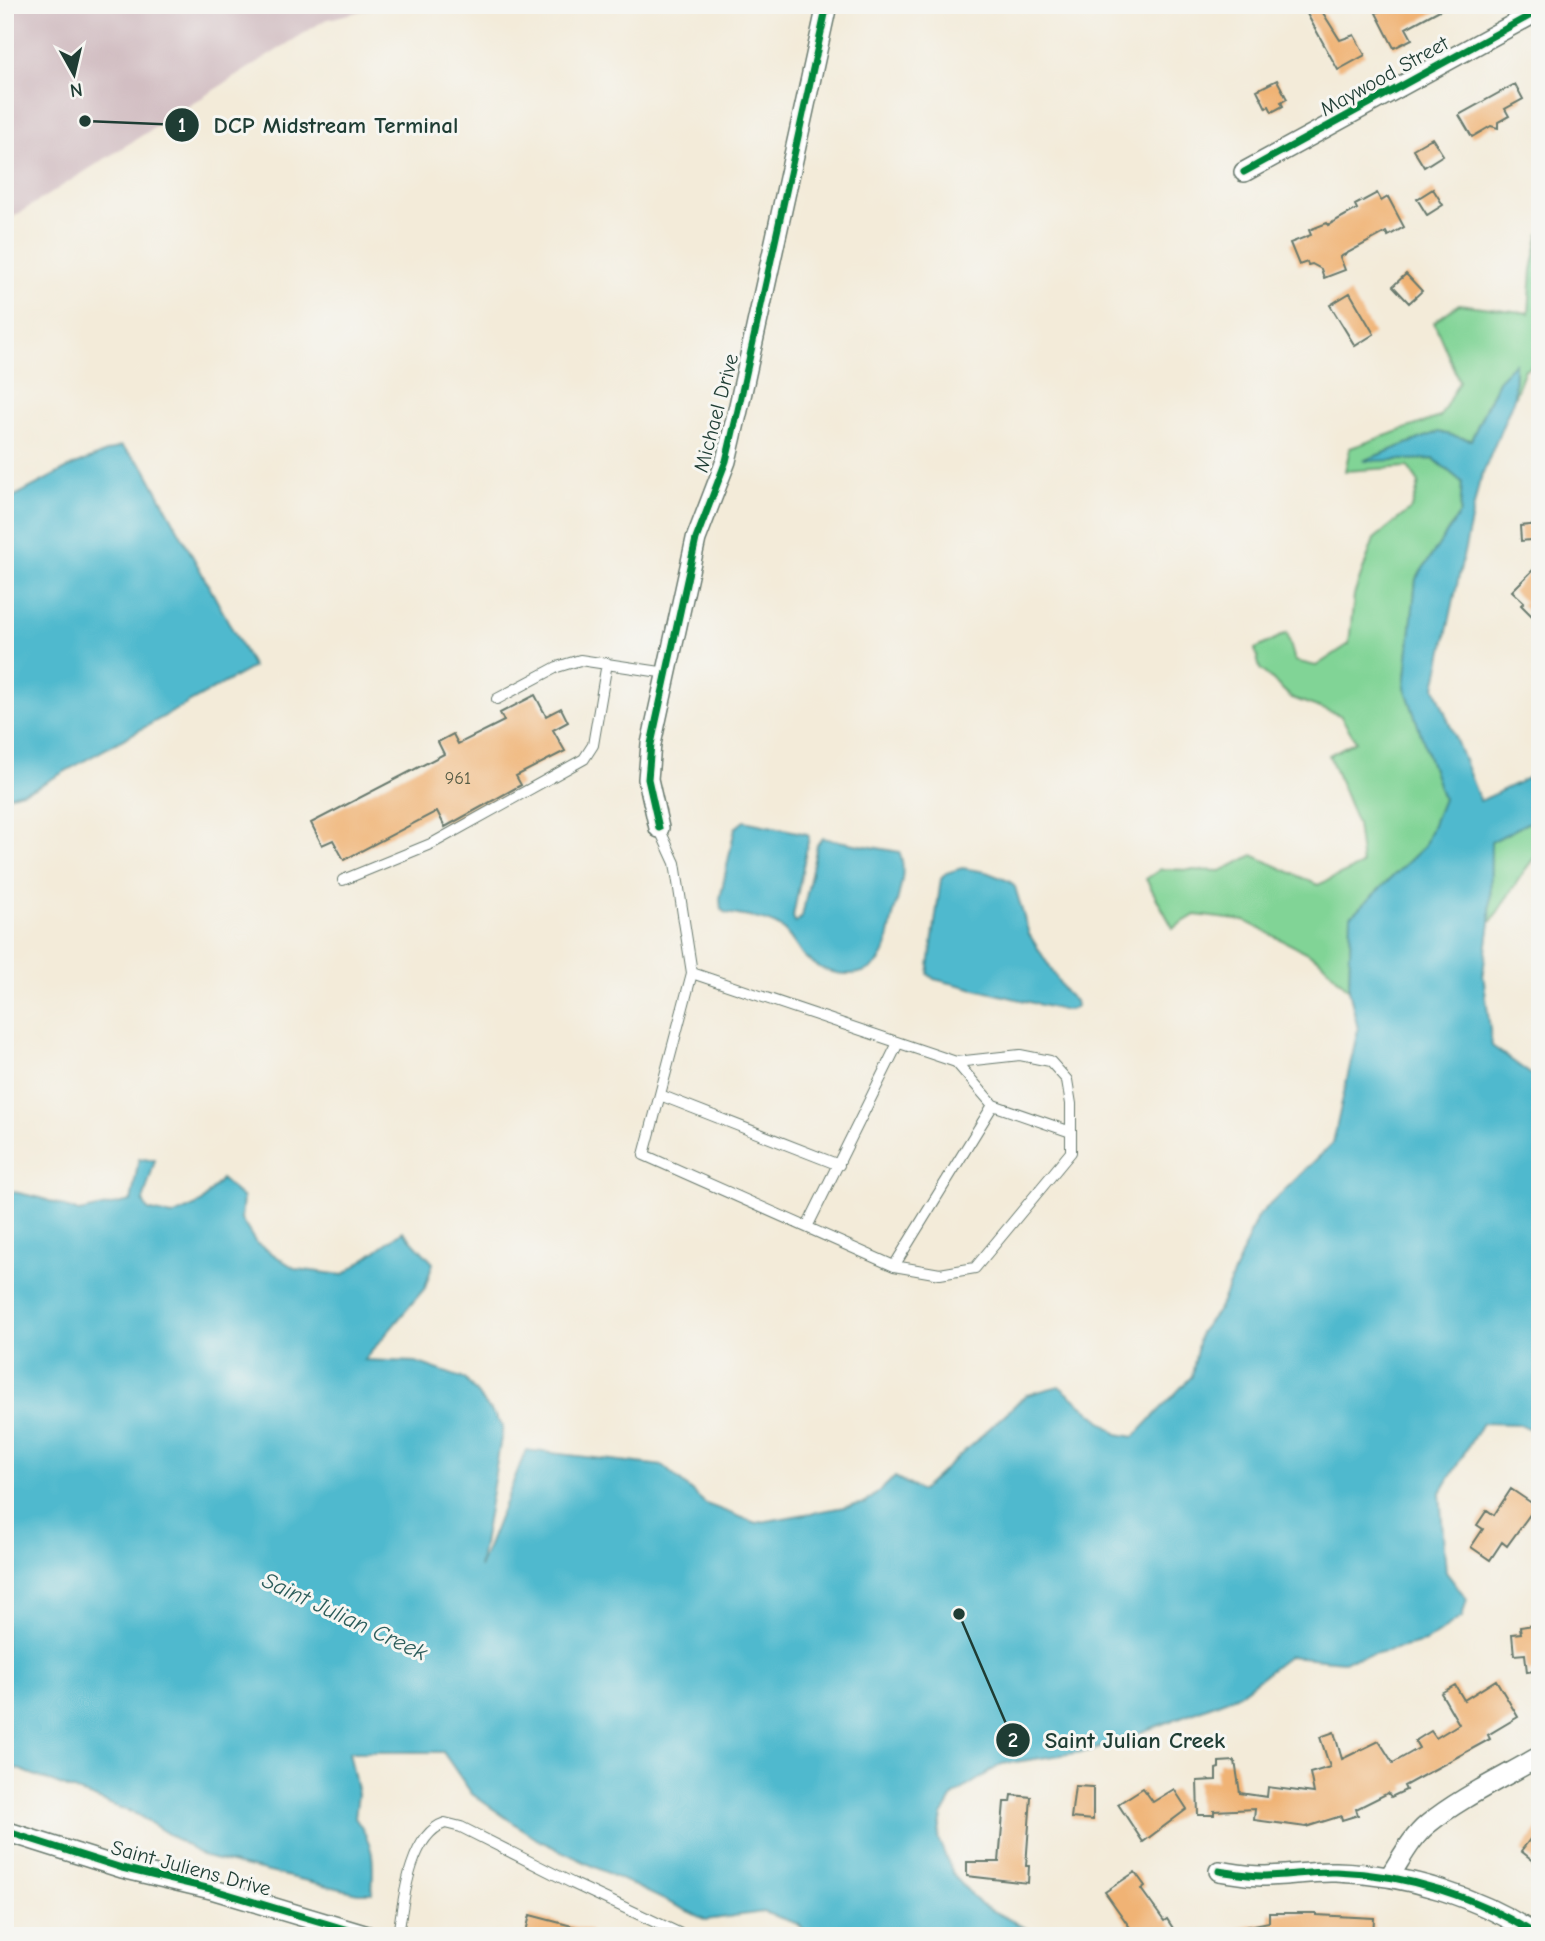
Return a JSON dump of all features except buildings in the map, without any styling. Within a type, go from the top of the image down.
[{"type":"street","name":"Michael Drive","points":[[659,828],[648,779],[652,744],[696,539],[726,461],[827,5]]},
{"type":"street","name":"Maywood Street","points":[[1244,172],[1540,10]]},
{"type":"street","points":[[1389,1877],[1414,1839],[1427,1825],[1540,1756]]},
{"type":"street","name":"Saint Juliens Drive","points":[[5,1831],[122,1868],[211,1889],[368,1936]]},
{"type":"street","points":[[1219,1871],[1261,1876],[1333,1872],[1389,1877],[1482,1905],[1538,1936]]},
{"type":"lane","points":[[497,699],[557,667],[580,660],[667,673]]},
{"type":"lane","points":[[343,880],[433,844],[584,759],[593,745],[607,663]]},
{"type":"lane","points":[[659,828],[675,863],[692,973],[644,1155],[894,1266],[940,1274],[975,1268],[1071,1152],[1071,1104],[1067,1080],[1050,1061],[1020,1055],[956,1062],[692,973]]},
{"type":"lane","points":[[807,1227],[898,1043]]},
{"type":"lane","points":[[956,1062],[993,1105],[1071,1132]]},
{"type":"lane","points":[[660,1095],[839,1165]]},
{"type":"lane","points":[[894,1266],[993,1105]]},
{"type":"lane","points":[[398,1936],[410,1874],[421,1842],[430,1832],[445,1823],[461,1827],[685,1936]]},
{"type":"shaded area","points":[[5,5],[385,5],[325,20],[5,222]]},
{"type":"green space","points":[[1540,233],[1540,362],[1525,369],[1514,398],[1515,364],[1499,379],[1471,440],[1438,432],[1365,460],[1434,459],[1462,482],[1460,513],[1416,579],[1405,687],[1443,799],[1424,847],[1351,916],[1349,990],[1319,959],[1245,921],[1195,915],[1173,928],[1146,879],[1161,869],[1221,871],[1253,855],[1318,885],[1362,865],[1357,824],[1329,755],[1356,741],[1340,715],[1292,698],[1260,669],[1255,649],[1287,633],[1295,661],[1316,666],[1349,644],[1354,595],[1374,539],[1412,508],[1419,483],[1408,467],[1345,471],[1350,448],[1440,417],[1459,381],[1434,322],[1459,304],[1529,313],[1532,270]]},
{"type":"green space","points":[[1540,820],[1540,851],[1490,923],[1491,842],[1527,823]]},
{"type":"water","name":"Saint Julian Creek","points":[[1515,363],[1514,398],[1479,483],[1435,687],[1480,801],[1540,772],[1540,820],[1527,823],[1491,842],[1490,923],[1483,973],[1492,1046],[1540,1081],[1540,1433],[1518,1424],[1482,1423],[1440,1494],[1446,1572],[1467,1599],[1462,1617],[1425,1642],[1343,1661],[1289,1656],[1236,1696],[1094,1750],[1002,1764],[954,1795],[942,1816],[938,1839],[954,1876],[981,1905],[1041,1936],[811,1936],[798,1924],[763,1912],[706,1920],[538,1840],[472,1794],[443,1752],[349,1752],[358,1794],[355,1818],[362,1827],[372,1853],[372,1893],[358,1893],[205,1857],[136,1814],[5,1764],[5,1190],[41,1198],[79,1212],[131,1201],[139,1159],[155,1160],[143,1201],[148,1210],[172,1216],[201,1203],[221,1179],[243,1198],[241,1219],[256,1243],[296,1269],[343,1275],[403,1231],[433,1263],[425,1288],[364,1360],[416,1362],[465,1379],[503,1426],[479,1568],[526,1450],[663,1466],[706,1504],[756,1523],[866,1503],[895,1477],[921,1491],[1026,1395],[1059,1386],[1117,1434],[1134,1437],[1192,1376],[1200,1332],[1219,1309],[1257,1217],[1333,1143],[1358,1029],[1349,990],[1351,916],[1424,847],[1443,799],[1405,687],[1416,579],[1460,513],[1462,482],[1434,459],[1363,461],[1438,432],[1471,440],[1499,379]]},
{"type":"water","points":[[121,446],[144,467],[253,667],[35,788],[5,797],[5,501],[70,467]]},
{"type":"water","points":[[744,821],[807,834],[809,837],[793,916],[795,923],[802,917],[817,845],[822,838],[899,852],[903,868],[901,886],[886,949],[875,965],[866,971],[845,974],[824,969],[806,958],[778,926],[759,919],[726,913],[721,909],[720,899],[735,828]]},
{"type":"water","points":[[962,868],[986,872],[1009,881],[1015,887],[1029,934],[1066,993],[1075,1001],[1076,1007],[1062,1010],[934,979],[928,974],[941,879],[946,873]]},
{"type":"cycle path","points":[[659,828],[648,779],[651,744],[696,539],[726,461],[827,5]]},
{"type":"cycle path","points":[[1244,172],[1540,10]]},
{"type":"cycle path","points":[[5,1831],[122,1868],[211,1889],[368,1936]]},
{"type":"cycle path","points":[[1219,1871],[1256,1876],[1327,1872],[1389,1877],[1467,1899],[1538,1936]]},
{"type":"place","name":"DCP Midstream Terminal","points":[[85,121]]},
{"type":"place","name":"Saint Julian Creek","points":[[959,1614]]}]
